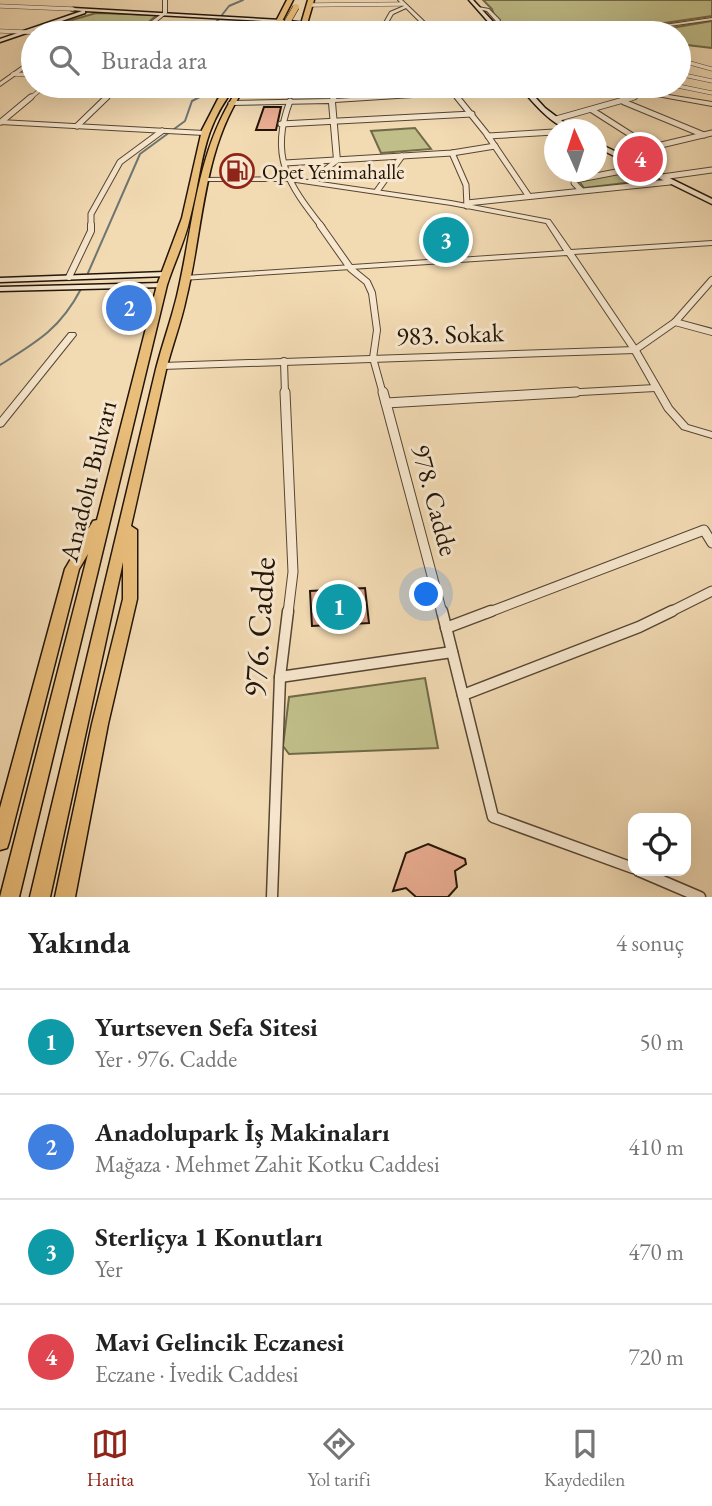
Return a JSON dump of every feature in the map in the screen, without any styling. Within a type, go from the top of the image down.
[{"type":"main road","points":[[281,21],[289,0]]},
{"type":"main road","points":[[471,0],[490,21]]},
{"type":"main road","points":[[301,21],[304,3]]},
{"type":"main road","points":[[290,21],[304,3]]},
{"type":"main road","points":[[296,21],[304,3]]},
{"type":"main road","points":[[63,18],[75,6],[88,6],[269,21]]},
{"type":"main road","points":[[55,21],[88,6]]},
{"type":"main road","points":[[252,18],[284,14]]},
{"type":"main road","points":[[0,41],[21,34]]},
{"type":"main road","points":[[216,98],[216,107]]},
{"type":"main road","name":"Anadolu Bulvarı","points":[[9,897],[163,280],[186,220],[204,134],[216,107],[223,98]]},
{"type":"main road","name":"Anadolu Bulvarı","points":[[40,897],[72,743],[185,278],[204,180],[221,120],[235,98]]},
{"type":"main road","points":[[231,103],[237,98]]},
{"type":"main road","points":[[534,98],[556,119]]},
{"type":"main road","points":[[607,149],[712,202]]},
{"type":"main road","points":[[0,280],[69,277],[163,280]]},
{"type":"main road","points":[[0,289],[163,280]]},
{"type":"main road","points":[[65,897],[100,724],[130,599],[130,510]]},
{"type":"main road","points":[[0,842],[72,569],[105,511]]},
{"type":"street","points":[[0,0],[0,6],[75,6]]},
{"type":"street","points":[[154,21],[165,13],[164,0]]},
{"type":"street","points":[[304,3],[405,3],[421,21]]},
{"type":"street","points":[[386,21],[386,17],[405,3]]},
{"type":"street","points":[[691,22],[712,19]]},
{"type":"street","points":[[0,31],[21,32]]},
{"type":"street","points":[[691,63],[712,69]]},
{"type":"street","points":[[0,84],[21,69]]},
{"type":"street","points":[[0,74],[21,74]]},
{"type":"street","points":[[691,77],[712,81]]},
{"type":"street","points":[[691,89],[712,93]]},
{"type":"street","points":[[1,122],[31,98]]},
{"type":"street","points":[[77,126],[106,98]]},
{"type":"street","points":[[334,98],[337,161]]},
{"type":"street","points":[[231,103],[374,98]]},
{"type":"street","points":[[458,98],[528,195]]},
{"type":"street","points":[[556,119],[632,98]]},
{"type":"street","points":[[678,98],[712,104]]},
{"type":"street","points":[[290,101],[281,124],[279,147],[289,179],[351,269],[367,282],[372,293],[377,330],[373,358]]},
{"type":"street","points":[[624,102],[704,135]]},
{"type":"street","points":[[592,110],[632,132],[650,147]]},
{"type":"street","points":[[281,124],[472,114]]},
{"type":"street","points":[[1,122],[204,134]]},
{"type":"street","points":[[69,277],[91,231],[91,214],[120,162],[167,131]]},
{"type":"street","points":[[488,136],[544,133]]},
{"type":"street","points":[[619,155],[712,133]]},
{"type":"street","points":[[285,163],[452,153],[495,146]]},
{"type":"street","points":[[452,153],[466,185],[467,204]]},
{"type":"street","points":[[377,191],[402,156]]},
{"type":"street","points":[[309,182],[337,161]]},
{"type":"street","points":[[581,190],[574,183],[575,180],[642,167]]},
{"type":"street","points":[[662,177],[712,170]]},
{"type":"street","points":[[204,180],[289,179],[467,204],[548,222],[635,350],[655,388],[685,427],[712,435]]},
{"type":"street","points":[[467,204],[528,195],[670,182]]},
{"type":"street","points":[[702,198],[712,196]]},
{"type":"street","points":[[185,278],[712,243]]},
{"type":"street","points":[[635,350],[675,322],[712,280]]},
{"type":"street","points":[[675,322],[712,332]]},
{"type":"street","points":[[0,424],[72,335]]},
{"type":"street","name":"983. Sokak","points":[[162,366],[635,350]]},
{"type":"street","name":"978. Cadde","points":[[373,358],[420,522],[493,817],[628,866]]},
{"type":"street","name":"976. Cadde","points":[[272,897],[280,677],[293,572],[284,361]]},
{"type":"street","points":[[386,403],[655,388]]},
{"type":"street","points":[[446,628],[704,530],[712,543]]},
{"type":"street","points":[[463,695],[639,627],[712,592]]},
{"type":"street","points":[[280,677],[452,652]]},
{"type":"street","points":[[651,876],[700,897]]},
{"type":"shaded area","points":[[483,0],[712,0],[712,16],[678,21],[496,21],[492,9]]},
{"type":"shaded area","points":[[96,13],[157,15],[150,21],[69,21]]},
{"type":"shaded area","points":[[712,21],[712,48],[691,45],[691,25]]},
{"type":"shaded area","points":[[415,128],[431,149],[381,153],[371,131]]},
{"type":"shaded area","points":[[639,169],[657,179],[584,188],[580,182],[607,182],[607,175]]},
{"type":"shaded area","points":[[425,678],[438,748],[289,754],[283,746],[289,697]]},
{"type":"building","points":[[264,107],[281,107],[276,130],[256,130]]},
{"type":"building","points":[[447,231],[466,238],[445,249],[426,241]]},
{"type":"building","points":[[365,588],[369,623],[312,626],[310,591]]},
{"type":"building","points":[[428,844],[465,859],[466,864],[455,871],[457,887],[448,897],[416,897],[406,888],[393,891],[406,853]]},
{"type":"waterway","points":[[222,15],[229,6],[243,0]]},
{"type":"waterway","points":[[217,21],[221,17]]},
{"type":"waterway","points":[[88,273],[140,154],[185,121],[192,101],[198,98]]},
{"type":"waterway","points":[[0,365],[56,325],[81,289]]},
{"type":"place","name":"Mavi Gelincik Eczanesi","points":[[640,159]]},
{"type":"place","name":"Opet Yenimahalle","points":[[237,171]]},
{"type":"place","name":"Sterliçya 1 Konutları","points":[[446,240]]},
{"type":"place","name":"Anadolupark İş Makinaları","points":[[129,308]]},
{"type":"place","name":"Yurtseven Sefa Sitesi","points":[[339,607]]}]
